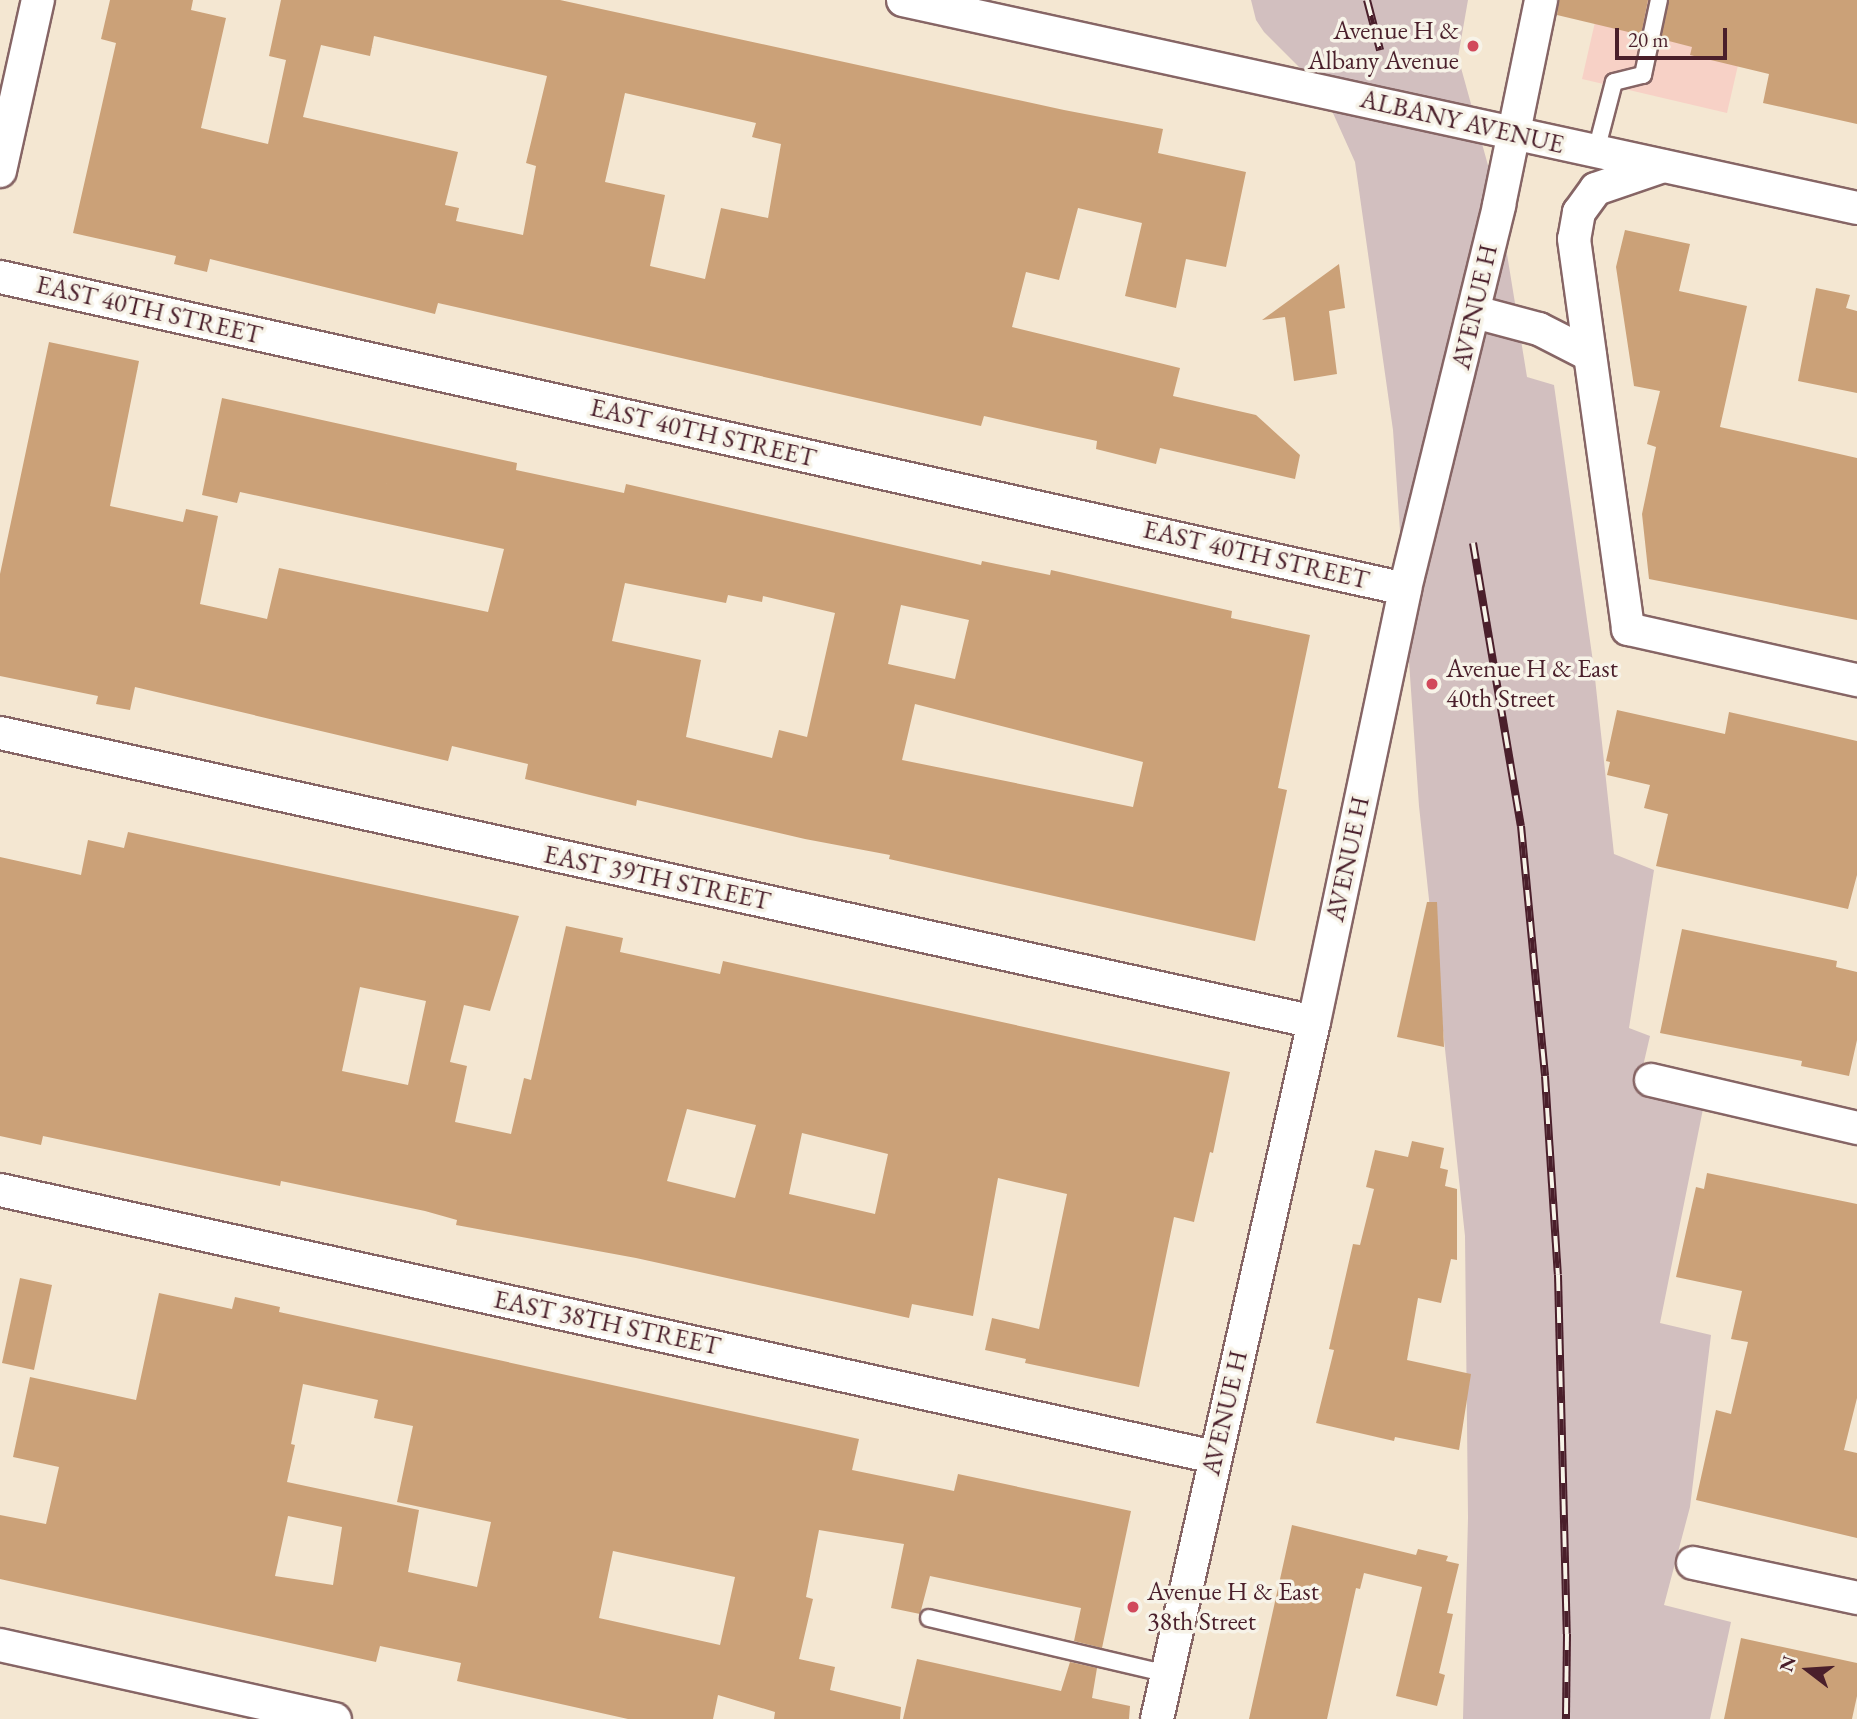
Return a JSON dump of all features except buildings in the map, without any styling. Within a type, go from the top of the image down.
[{"type":"street","points":[[0,171],[38,0]]},
{"type":"street","name":"ALBANY AVENUE","points":[[904,0],[1857,208]]},
{"type":"street","name":"AVENUE H","points":[[1157,1719],[1314,1022],[1405,589],[1475,312],[1541,0]]},
{"type":"street","points":[[1664,166],[1596,189],[1579,212],[1574,239],[1628,628],[1857,680]]},
{"type":"street","name":"EAST 40TH STREET","points":[[0,277],[1405,589]]},
{"type":"street","points":[[1475,312],[1539,329],[1590,355]]},
{"type":"street","name":"EAST 39TH STREET","points":[[0,733],[1314,1022]]},
{"type":"street","points":[[1651,1080],[1857,1128]]},
{"type":"street","name":"EAST 38TH STREET","points":[[0,1190],[1214,1457]]},
{"type":"street","points":[[1693,1563],[1857,1598]]},
{"type":"street","points":[[0,1645],[335,1719]]},
{"type":"lane","points":[[1596,151],[1614,82],[1643,75],[1659,0]]},
{"type":"lane","points":[[929,1618],[1167,1674]]},
{"type":"shaded area","points":[[1251,0],[1468,0],[1458,57],[1499,205],[1527,377],[1554,385],[1594,669],[1614,854],[1654,870],[1629,1028],[1650,1036],[1637,1092],[1703,1109],[1660,1323],[1711,1335],[1690,1507],[1664,1605],[1731,1622],[1710,1719],[1463,1719],[1468,1518],[1465,1236],[1419,806],[1393,430],[1355,162],[1323,91],[1264,32],[1256,20]]},
{"type":"shaded area","points":[[1600,0],[1753,0],[1727,113],[1582,79]]},
{"type":"railway","points":[[1367,0],[1380,50]]},
{"type":"railway","points":[[1473,543],[1521,826],[1545,1076],[1558,1275],[1567,1634],[1566,1719]]},
{"type":"place","name":"Avenue H & Albany Avenue","points":[[1473,46]]},
{"type":"place","name":"Avenue H & East 40th Street","points":[[1432,684]]},
{"type":"place","name":"Avenue H & East 38th Street","points":[[1133,1607]]}]
